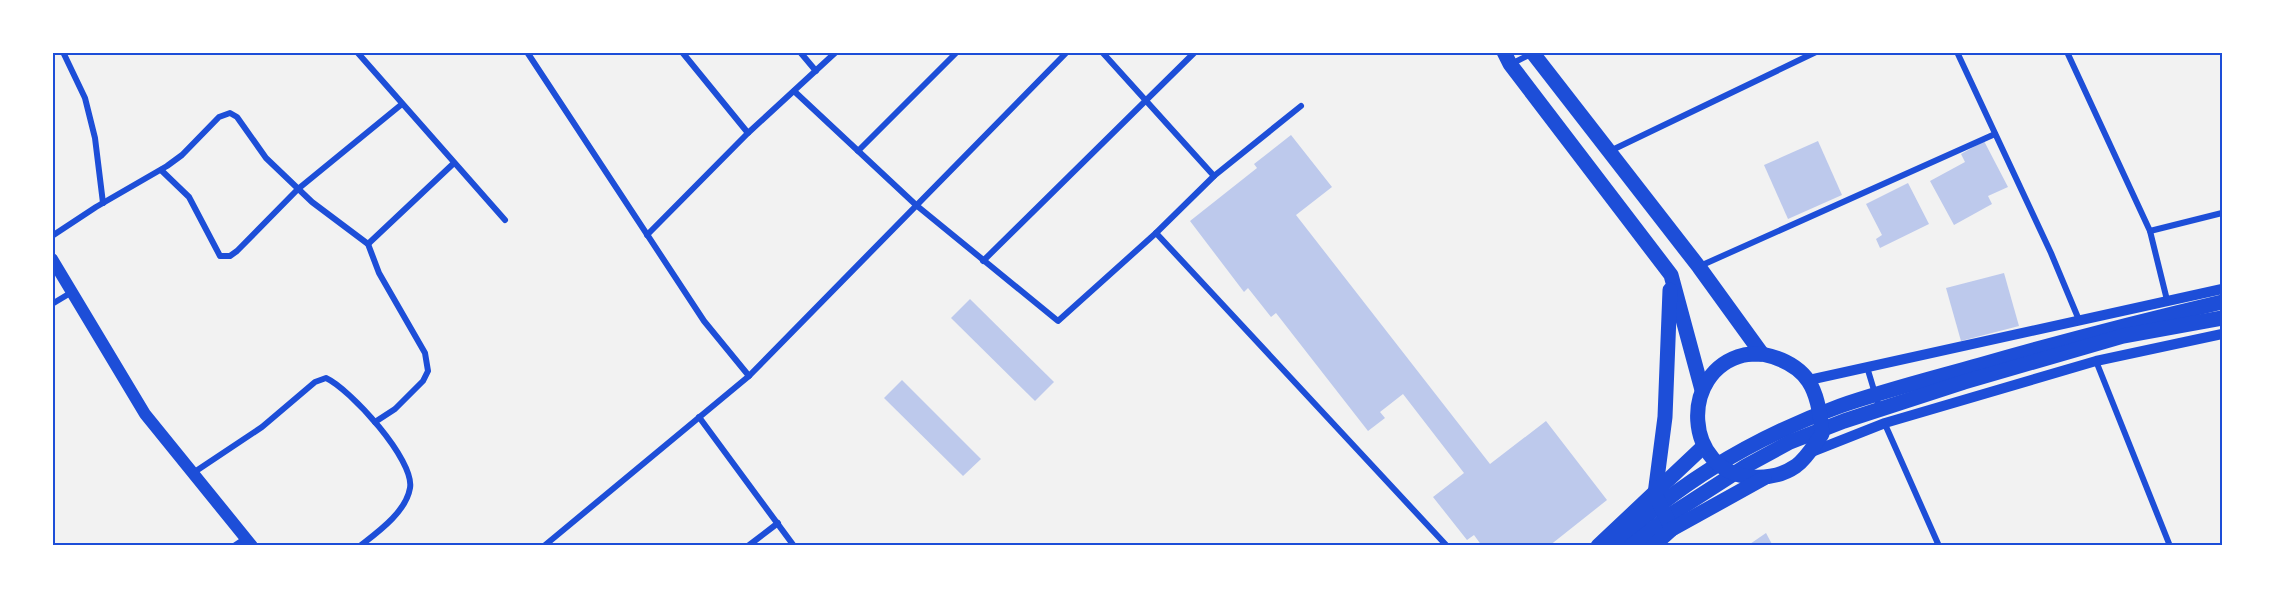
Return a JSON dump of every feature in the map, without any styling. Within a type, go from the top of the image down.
[{"type":"main road","points":[[1533,53],[1699,267],[1762,354]]},
{"type":"main road","points":[[1507,58],[1671,275],[1702,390]]},
{"type":"main road","points":[[52,259],[145,414],[249,542]]},
{"type":"main road","points":[[1671,275],[1665,417],[1655,494],[1672,529]]},
{"type":"main road","points":[[1613,546],[1677,491],[1734,455],[1784,430],[1841,406],[2098,331],[2223,302]]},
{"type":"main road","points":[[1631,546],[1673,513],[1746,466],[1790,442],[1844,420],[2123,336],[2223,318]]},
{"type":"main road","points":[[1653,546],[1672,529],[1764,478],[1781,474],[1797,465],[1809,453],[1822,434],[1818,398],[1809,380],[1797,367],[1781,358],[1762,354],[1744,355],[1727,362],[1712,374],[1702,390],[1697,408],[1698,428],[1704,446],[1715,460],[1729,471],[1746,477],[1764,478]]},
{"type":"main road","points":[[1598,546],[1704,446]]},
{"type":"street","points":[[63,52],[85,98],[95,138],[103,203]]},
{"type":"street","points":[[357,52],[505,220]]},
{"type":"street","points":[[527,52],[704,321],[749,376]]},
{"type":"street","points":[[682,52],[748,133]]},
{"type":"street","points":[[800,52],[816,71]]},
{"type":"street","points":[[647,235],[748,133],[837,52]]},
{"type":"street","points":[[858,151],[957,52]]},
{"type":"street","points":[[544,546],[749,376],[1067,52]]},
{"type":"street","points":[[1102,52],[1214,176]]},
{"type":"street","points":[[983,261],[1195,52]]},
{"type":"street","points":[[1609,151],[1816,52]]},
{"type":"street","points":[[1957,52],[2051,253],[2079,320]]},
{"type":"street","points":[[2067,52],[2150,231],[2167,300]]},
{"type":"street","points":[[1507,58],[1533,53]]},
{"type":"street","points":[[794,91],[916,206],[1058,321],[1156,233],[1214,176],[1301,106]]},
{"type":"street","points":[[161,170],[189,197],[220,256],[230,256],[298,189],[402,104]]},
{"type":"street","points":[[52,236],[182,156],[219,117],[230,113],[237,117],[266,158],[298,189],[368,243],[379,273],[425,353],[428,371],[423,381],[409,397],[375,422]]},
{"type":"street","points":[[1699,267],[1995,134]]},
{"type":"street","points":[[368,243],[454,163]]},
{"type":"street","points":[[2150,231],[2223,213]]},
{"type":"street","points":[[1156,233],[1448,546]]},
{"type":"street","points":[[1809,380],[2223,289]]},
{"type":"street","points":[[52,304],[72,292]]},
{"type":"street","points":[[1809,453],[1885,423],[2096,361],[2223,334]]},
{"type":"street","points":[[2096,361],[2170,546]]},
{"type":"street","points":[[1867,367],[1885,423],[1938,546]]},
{"type":"street","points":[[193,473],[262,427],[315,382],[326,378],[338,383],[390,440],[407,470],[411,485],[407,498],[396,512],[378,532],[360,546]]},
{"type":"street","points":[[699,417],[794,546]]},
{"type":"street","points":[[748,546],[778,524]]},
{"type":"street","points":[[234,546],[249,542]]},
{"type":"building","points":[[1291,135],[1332,187],[1296,215],[1490,464],[1546,421],[1607,500],[1549,546],[1482,546],[1474,535],[1467,540],[1433,497],[1464,473],[1403,394],[1380,412],[1385,418],[1368,431],[1276,313],[1271,317],[1248,288],[1244,292],[1190,221],[1257,168],[1254,164]]},
{"type":"building","points":[[1818,141],[1842,195],[1788,219],[1764,165]]},
{"type":"building","points":[[1984,141],[2008,187],[1988,196],[1992,204],[1954,225],[1930,181],[1965,162],[1961,154]]},
{"type":"building","points":[[1908,183],[1929,224],[1880,248],[1876,239],[1882,235],[1866,204]]},
{"type":"building","points":[[2004,273],[2019,326],[1961,341],[1946,288]]},
{"type":"building","points":[[970,299],[1054,382],[1035,401],[951,318]]},
{"type":"building","points":[[902,380],[981,459],[963,476],[884,398]]},
{"type":"building","points":[[1766,533],[1773,546],[1747,546]]}]
